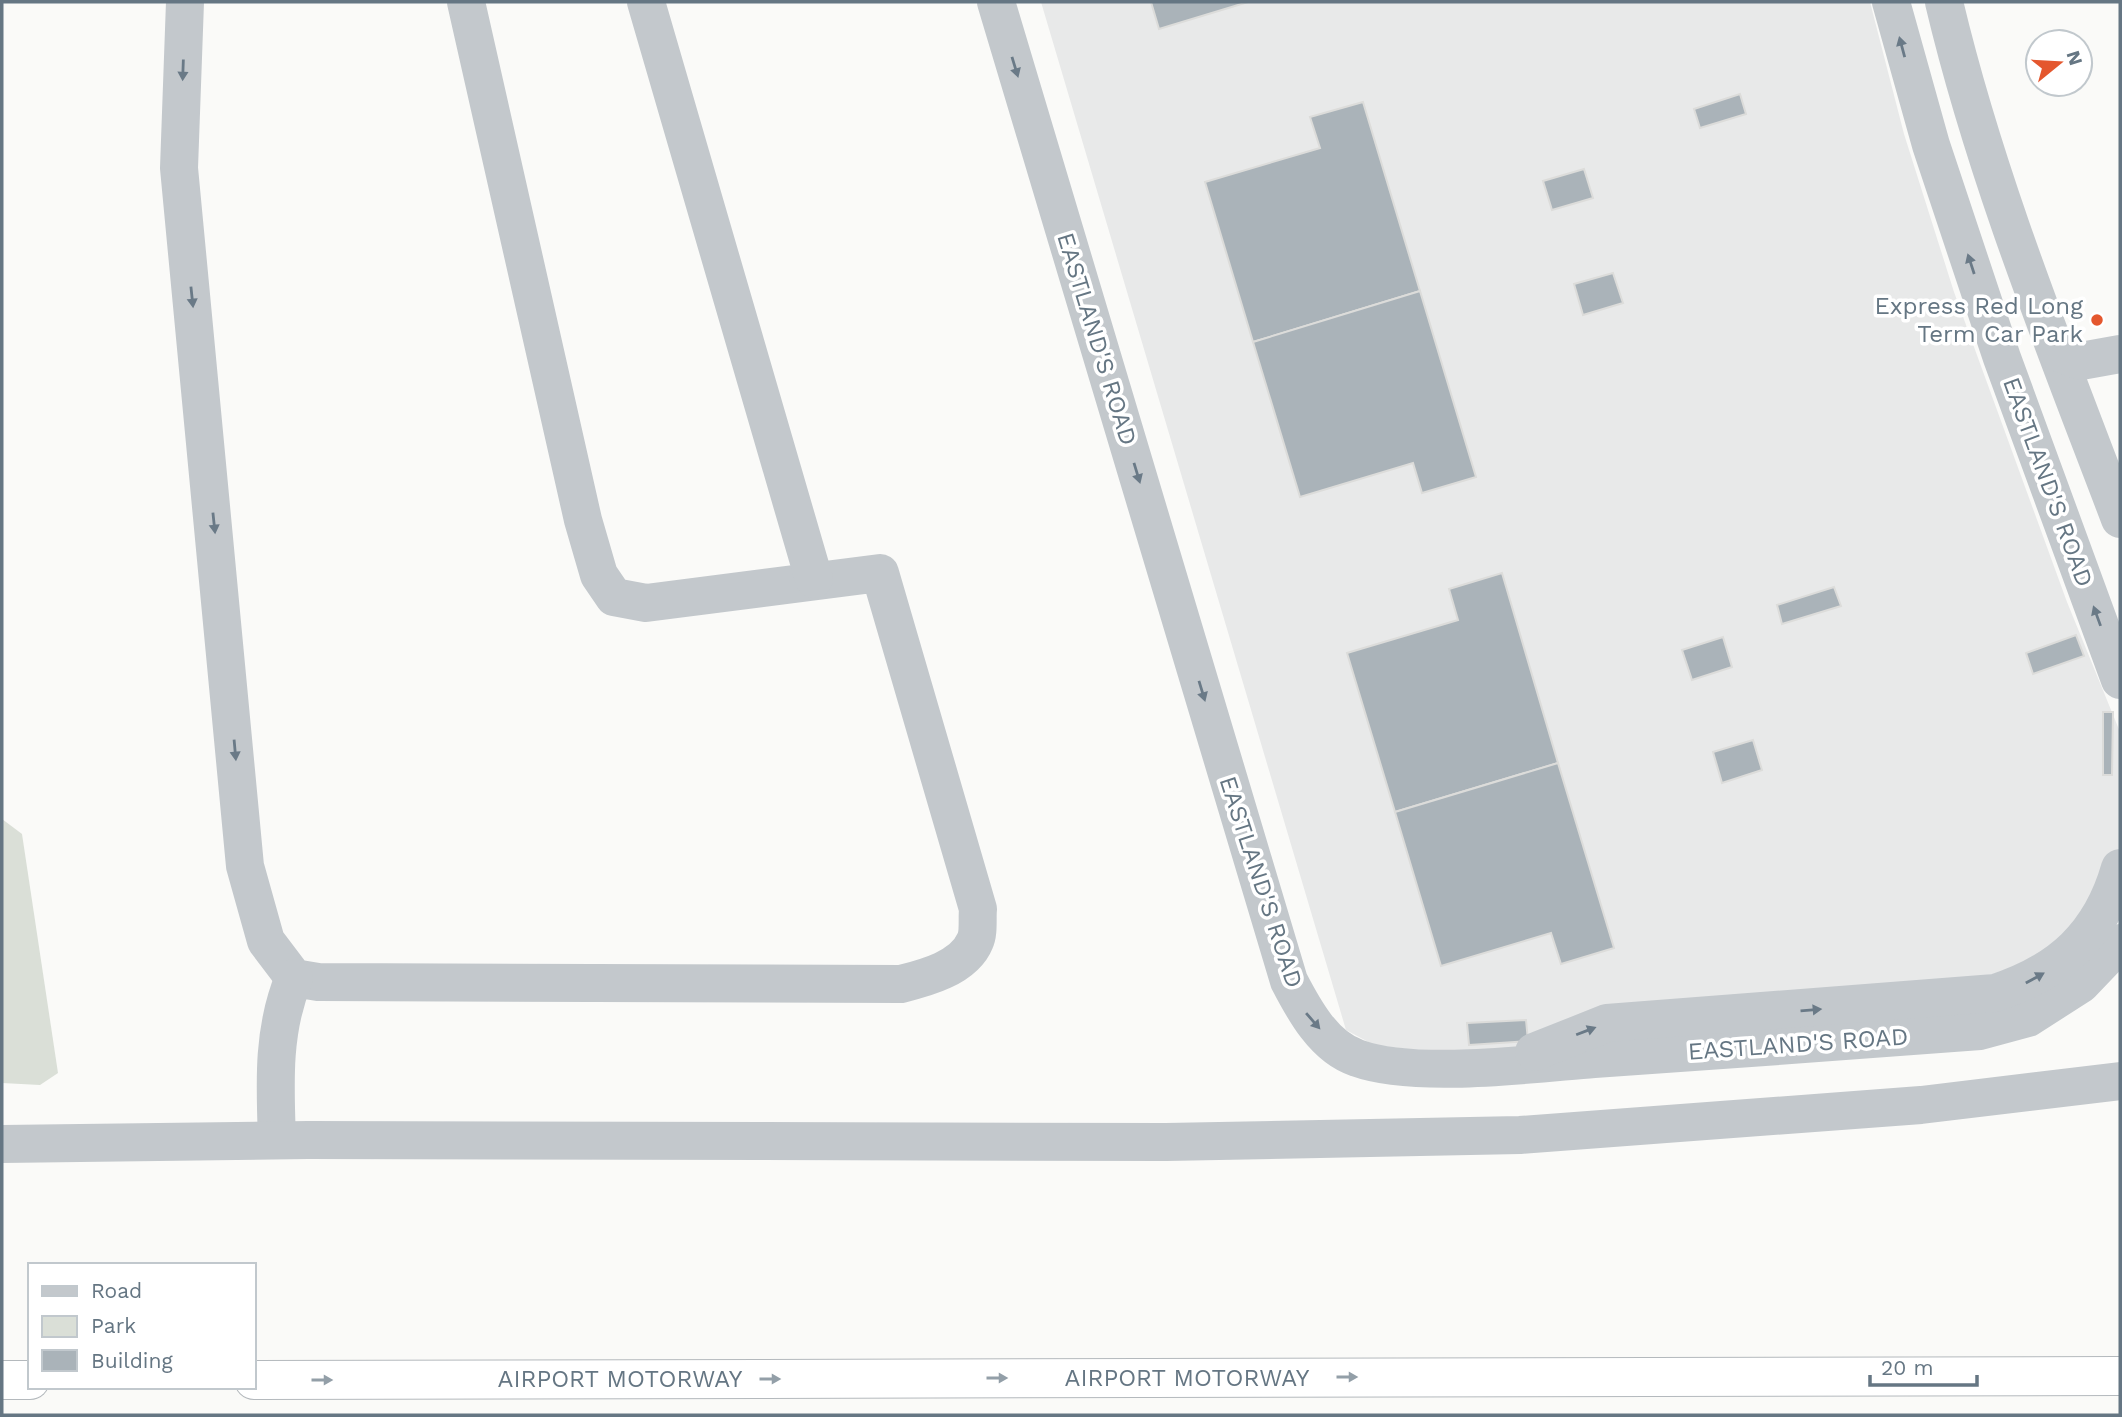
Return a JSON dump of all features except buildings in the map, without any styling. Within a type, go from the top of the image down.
[{"type":"highway","name":"AIRPORT MOTORWAY","points":[[256,1380],[2120,1376]]},
{"type":"highway","points":[[2,1380],[28,1380]]},
{"type":"lane","points":[[185,2],[179,168],[245,866],[266,941],[294,978],[318,982],[901,984],[934,975],[960,959],[975,942],[978,909],[880,573],[814,579],[646,603],[614,597],[599,575],[583,520],[466,2]]},
{"type":"lane","points":[[646,2],[814,579]]},
{"type":"lane","name":"EASTLAND'S ROAD","points":[[996,2],[1289,981],[1305,1012],[1333,1044],[1355,1058],[1394,1067],[1500,1066],[1980,1031],[2028,1018],[2071,991],[2120,943]]},
{"type":"lane","name":"EASTLAND'S ROAD","points":[[1891,2],[1927,133],[2002,358],[2120,680]]},
{"type":"lane","points":[[1944,2],[1983,135],[2057,352],[2120,519]]},
{"type":"lane","points":[[2057,352],[2081,361],[2120,354]]},
{"type":"lane","points":[[1500,1066],[1606,1023],[1995,993],[2039,976],[2078,945],[2111,902],[2120,868]]},
{"type":"lane","points":[[277,1140],[275,1076],[282,1006],[294,978]]},
{"type":"lane","points":[[2,1144],[277,1140],[1166,1142],[1520,1135],[1921,1105],[2120,1082]]},
{"type":"shaded area","points":[[1041,2],[1870,2],[1904,134],[1954,292],[2067,602],[2120,732],[2120,909],[2087,958],[1533,1052],[1432,1052],[1374,1045],[1346,1030]]},
{"type":"green space","points":[[2,819],[22,834],[58,1073],[40,1085],[2,1083]]},
{"type":"place","name":"Express Red Long Term Car Park","points":[[2097,320]]}]
